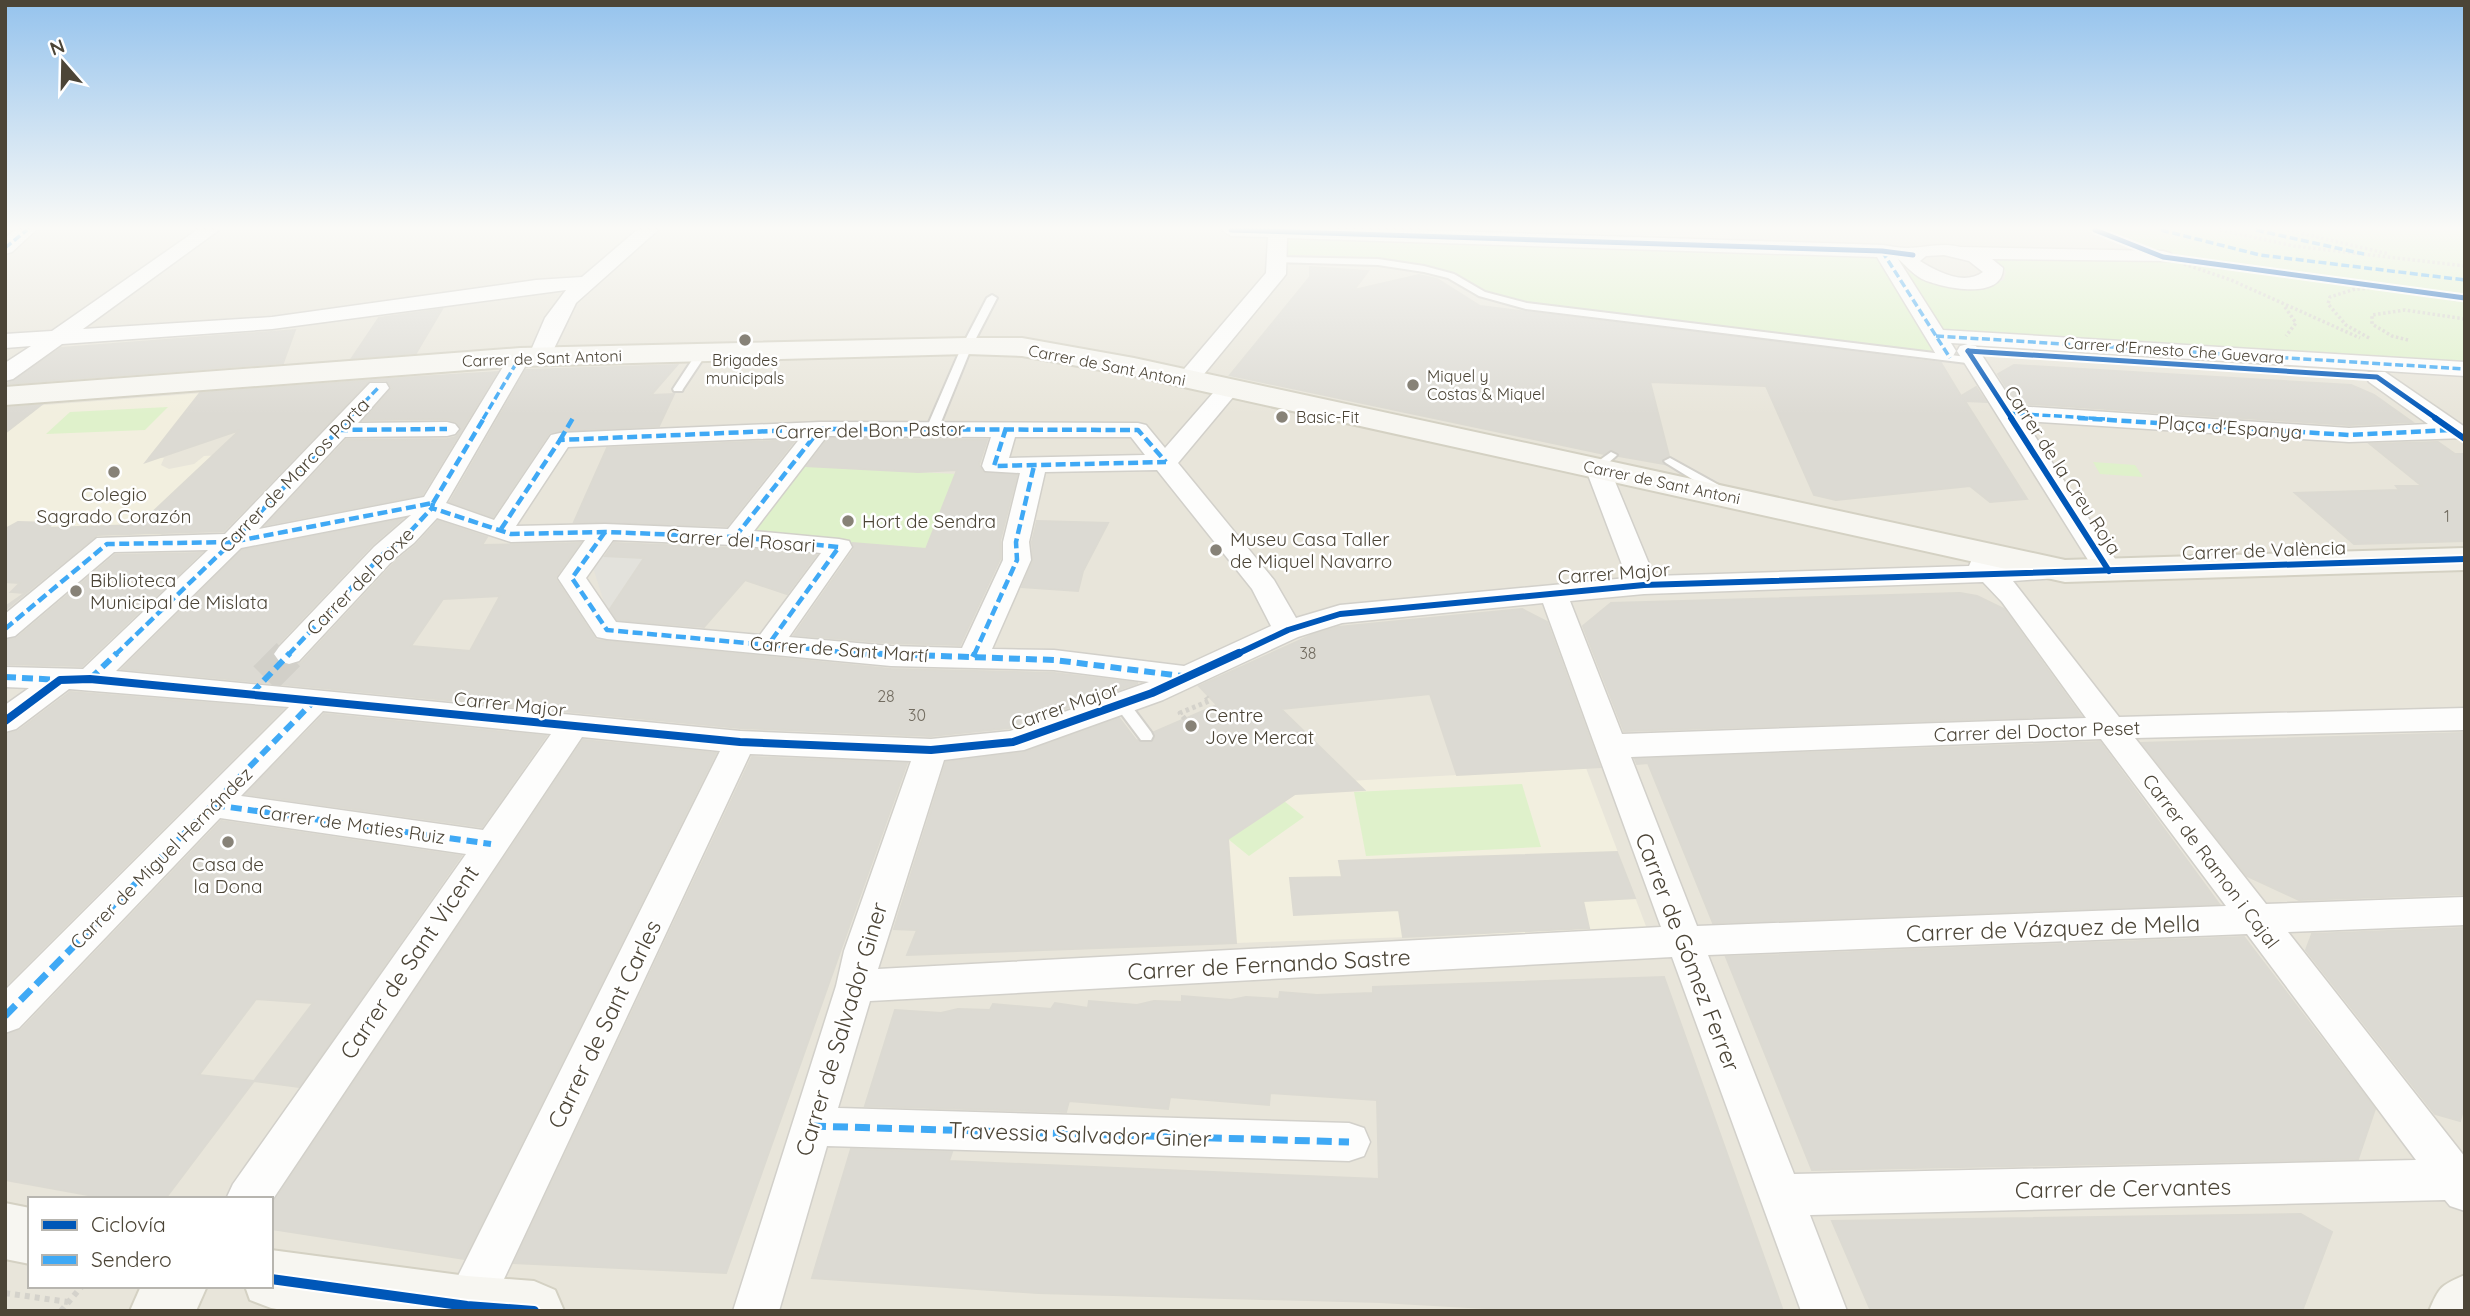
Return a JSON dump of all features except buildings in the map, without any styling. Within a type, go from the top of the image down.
[{"type":"street","points":[[5,374],[121,291]]},
{"type":"street","points":[[5,341],[272,323],[498,291]]},
{"type":"street","name":"Carrer del Porxe","points":[[289,654],[384,553],[405,537],[432,506],[576,291]]},
{"type":"street","points":[[1186,380],[1261,291]]},
{"type":"street","name":"Carrer de la Creu Roja","points":[[1908,291],[1936,336],[1964,357],[2008,413],[2109,571]]},
{"type":"street","name":"Carrer d'Ernesto Che Guevara","points":[[1936,336],[2465,369]]},
{"type":"street","name":"Carrer de Sant Antoni","points":[[5,396],[530,357],[967,346],[1022,348],[1122,365],[1228,390],[1604,461],[1729,496],[2065,571]]},
{"type":"street","name":"Carrer d'Ernesto Che Guevara","points":[[1964,357],[2465,383]]},
{"type":"street","points":[[2377,377],[2458,434]]},
{"type":"street","name":"Carrer de Marcos Porta","points":[[5,721],[75,680],[232,542],[377,388]]},
{"type":"street","points":[[1006,428],[995,466],[1166,462],[1228,390]]},
{"type":"street","name":"Plaça d'Espanya","points":[[2008,413],[2349,435],[2458,434]]},
{"type":"street","points":[[501,529],[573,417]]},
{"type":"street","points":[[338,430],[447,429]]},
{"type":"street","points":[[735,537],[820,429]]},
{"type":"street","name":"Carrer del Bon Pastor","points":[[560,440],[820,429],[1138,430],[1264,586],[1288,629]]},
{"type":"street","points":[[1604,461],[1644,585]]},
{"type":"street","points":[[973,657],[1017,560],[1016,542],[1034,466]]},
{"type":"street","points":[[5,629],[107,544],[232,542],[432,506]]},
{"type":"street","name":"Carrer del Rosari","points":[[432,506],[511,534],[606,532],[735,537],[839,547],[768,645]]},
{"type":"street","name":"Carrer de Sant Martí","points":[[606,532],[572,578],[607,630],[891,656],[1054,660],[1189,677]]},
{"type":"street","name":"Carrer de Ramon i Cajal","points":[[1945,546],[1964,552],[1992,573],[2012,596],[2256,920],[2462,1183]]},
{"type":"street","name":"Carrer de València","points":[[2065,571],[2465,559]]},
{"type":"street","name":"Carrer Major","points":[[5,677],[258,685],[316,699],[572,727],[740,742],[931,750],[1013,742],[1122,704],[1189,677],[1288,629],[1340,614],[1644,585],[2065,571]]},
{"type":"street","name":"Carrer de Gómez Ferrer","points":[[1553,593],[1824,1311]]},
{"type":"street","name":"Carrer de Miguel Hernández","points":[[5,1016],[316,699]]},
{"type":"street","name":"Carrer del Doctor Peset","points":[[1610,746],[2110,728],[2465,719]]},
{"type":"street","name":"Carrer de Sant Vicent","points":[[249,1197],[572,727]]},
{"type":"street","name":"Carrer de Sant Carles","points":[[467,1306],[740,742]]},
{"type":"street","name":"Carrer de Salvador Giner","points":[[756,1311],[855,986],[863,951],[931,750]]},
{"type":"street","name":"Carrer de Maties Ruiz","points":[[214,805],[491,844]]},
{"type":"street","name":"Carrer de Vázquez de Mella","points":[[1684,942],[2465,911]]},
{"type":"street","name":"Carrer de Fernando Sastre","points":[[855,986],[1684,942]]},
{"type":"street","name":"Travessia Salvador Giner","points":[[811,1126],[1349,1142]]},
{"type":"street","name":"Carrer de Cervantes","points":[[1781,1195],[2462,1183]]},
{"type":"street","points":[[5,1231],[28,1236]]},
{"type":"street","points":[[273,1279],[467,1306],[534,1311]]},
{"type":"street","points":[[160,1311],[177,1288]]},
{"type":"street","points":[[2459,1311],[2465,1305]]},
{"type":"lane","points":[[1478,291],[1526,306],[1964,357]]},
{"type":"lane","points":[[933,428],[967,346],[992,298]]},
{"type":"lane","points":[[678,389],[702,352]]},
{"type":"lane","points":[[1670,461],[1729,496]]},
{"type":"lane","points":[[1122,704],[1146,736]]},
{"type":"path","points":[[2257,291],[2373,342],[2347,326],[2328,304],[2330,297],[2347,291]]},
{"type":"path","points":[[2414,291],[2465,300]]},
{"type":"path","points":[[2418,343],[2392,336],[2372,324],[2372,315],[2406,310],[2465,319]]},
{"type":"path","points":[[61,1311],[80,1288]]},
{"type":"path","points":[[5,1293],[68,1302]]},
{"type":"shaded area","points":[[5,291],[2465,293],[2465,1311],[5,1311]]},
{"type":"shaded area","name":"Colegio Sagrado Corazón","points":[[204,393],[148,458],[164,458],[161,465],[169,469],[194,464],[204,456],[222,455],[234,459],[161,535],[106,536],[88,553],[5,553],[5,408]]},
{"type":"shaded area","points":[[589,555],[644,558],[647,581],[610,621]]},
{"type":"shaded area","points":[[1586,768],[1647,929],[1236,943],[1228,839],[1311,783]]},
{"type":"green space","points":[[1900,291],[1939,352],[1506,299],[1489,292]]},
{"type":"green space","points":[[1913,291],[2465,291],[2465,366],[1940,333]]},
{"type":"green space","points":[[168,407],[145,430],[46,434],[70,412]]},
{"type":"green space","points":[[2093,462],[2135,465],[2143,477],[2100,474]]},
{"type":"green space","name":"Hort de Sendra","points":[[802,466],[956,474],[927,549],[748,536]]},
{"type":"green space","points":[[1522,784],[1541,847],[1366,856],[1354,792]]},
{"type":"green space","points":[[1284,801],[1304,817],[1249,856],[1228,839]]},
{"type":"tunnel","points":[[265,678],[289,654]]},
{"type":"marked path","points":[[1908,291],[1950,358]]},
{"type":"marked path","points":[[1936,336],[2465,369]]},
{"type":"marked path","points":[[433,503],[520,357]]},
{"type":"marked path","points":[[90,679],[232,542],[378,388]]},
{"type":"marked path","points":[[2008,413],[2349,435],[2452,430]]},
{"type":"marked path","points":[[560,440],[573,417]]},
{"type":"marked path","points":[[1006,428],[994,466],[1166,462]]},
{"type":"marked path","points":[[338,430],[447,429]]},
{"type":"marked path","points":[[501,529],[560,440],[820,429],[1138,430],[1166,462]]},
{"type":"marked path","points":[[735,537],[820,429]]},
{"type":"marked path","points":[[973,657],[1017,560],[1016,542],[1034,466]]},
{"type":"marked path","points":[[433,503],[432,508],[511,534],[605,532],[735,537],[839,547],[768,645]]},
{"type":"marked path","points":[[5,629],[107,544],[232,542],[433,503]]},
{"type":"marked path","points":[[252,693],[384,553],[405,537],[432,508]]},
{"type":"marked path","points":[[605,532],[572,578],[607,630],[891,656],[1054,660],[1182,676]]},
{"type":"marked path","points":[[5,677],[61,680]]},
{"type":"marked path","points":[[5,1016],[316,699]]},
{"type":"marked path","points":[[214,805],[491,844]]},
{"type":"marked path","points":[[811,1126],[1349,1142]]},
{"type":"cycle path","points":[[2416,291],[2465,298]]},
{"type":"cycle path","points":[[1968,351],[2377,377],[2465,439]]},
{"type":"cycle path","points":[[1968,351],[2109,571]]},
{"type":"cycle path","points":[[5,721],[60,680],[90,679],[740,742],[931,750],[1013,742],[1152,693],[1288,630],[1340,614],[1644,585],[2465,559]]},
{"type":"cycle path","points":[[273,1279],[467,1306],[534,1311]]},
{"type":"place","name":"Brigades municipals","points":[[745,340]]},
{"type":"place","name":"Miquel y Costas & Miquel","points":[[1413,385]]},
{"type":"place","name":"Basic-Fit","points":[[1282,417]]},
{"type":"place","name":"Colegio Sagrado Corazón","points":[[114,472]]},
{"type":"place","name":"Hort de Sendra","points":[[848,521]]},
{"type":"place","name":"Museu Casa Taller de Miquel Navarro","points":[[1216,550]]},
{"type":"place","name":"Biblioteca Municipal de Mislata","points":[[76,591]]},
{"type":"place","name":"Centre Jove Mercat","points":[[1191,726]]},
{"type":"place","name":"Casa de la Dona","points":[[228,842]]}]
